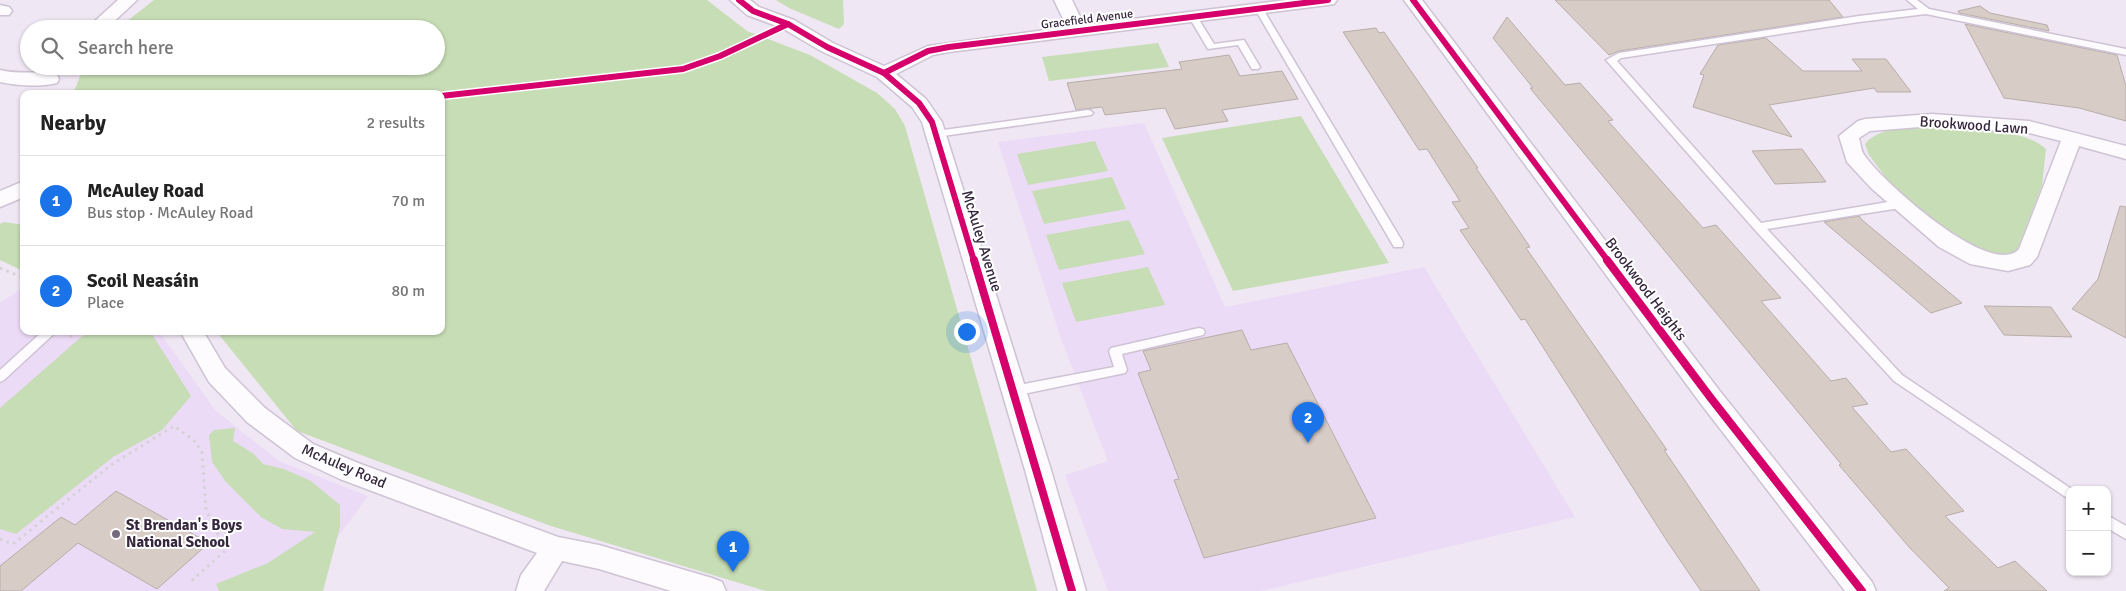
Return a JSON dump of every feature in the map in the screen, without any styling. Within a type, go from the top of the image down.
[{"type":"street","points":[[105,20],[128,0]]},
{"type":"street","name":"McAuley Avenue","points":[[739,0],[753,11],[788,24],[827,47],[884,73],[919,103],[932,122],[1014,391],[1072,591]]},
{"type":"street","points":[[1063,0],[1078,32]]},
{"type":"street","name":"Gracefield Avenue","points":[[884,73],[928,51],[1328,0]]},
{"type":"street","name":"Brookwood Heights","points":[[1413,0],[1710,396],[1862,591]]},
{"type":"street","points":[[0,76],[11,79],[52,80]]},
{"type":"street","name":"Brookwood Lawn","points":[[2072,138],[2029,252],[2022,260],[2008,263],[1978,259],[1947,242],[1900,204],[1854,157],[1849,136],[1865,125],[1932,120],[2028,127],[2072,138],[2126,153]]},
{"type":"street","points":[[0,200],[20,190]]},
{"type":"street","name":"McAuley Road","points":[[194,335],[224,382],[256,415],[304,451],[349,471],[510,529],[556,548],[599,557],[712,591]]},
{"type":"street","points":[[530,591],[531,584],[556,548]]},
{"type":"lane","points":[[1912,0],[1926,11]]},
{"type":"lane","points":[[1259,9],[1398,244]]},
{"type":"lane","points":[[2066,492],[1898,378],[1759,227],[1611,60],[1619,56],[1859,19],[1926,11],[2126,52]]},
{"type":"lane","points":[[1193,17],[1210,47],[1240,42],[1255,67]]},
{"type":"lane","points":[[936,134],[1088,113]]},
{"type":"lane","points":[[1759,227],[1900,204]]},
{"type":"lane","points":[[1014,391],[1121,370],[1115,351],[1199,332]]},
{"type":"lane","points":[[0,378],[47,335]]},
{"type":"lane","points":[[2111,524],[2126,534]]},
{"type":"path","points":[[445,96],[683,69],[720,56],[788,24]]},
{"type":"path","points":[[0,268],[20,276]]},
{"type":"path","points":[[0,540],[13,544],[111,464],[174,426],[196,442],[202,453],[206,510],[226,550],[191,581]]},
{"type":"shaded area","points":[[1144,123],[1225,307],[1424,267],[1575,517],[1261,591],[1108,591],[1065,475],[1108,461],[1061,339],[998,142]]},
{"type":"shaded area","points":[[20,290],[20,335],[162,335],[216,411],[279,461],[368,496],[321,560],[314,591],[0,591],[0,303]]},
{"type":"green space","points":[[154,0],[707,0],[747,31],[810,55],[877,93],[895,109],[905,126],[1037,591],[766,591],[551,526],[297,431],[219,335],[445,335],[445,90],[75,90],[80,75],[445,75],[445,20],[128,20]]},
{"type":"green space","points":[[776,0],[843,0],[844,24],[839,29],[789,8]]},
{"type":"green space","points":[[1158,43],[1169,67],[1049,81],[1042,57]]},
{"type":"green space","points":[[1301,116],[1389,263],[1233,291],[1162,138]]},
{"type":"green space","points":[[1937,128],[2010,133],[2036,142],[2046,149],[2042,185],[2016,253],[1992,255],[1944,234],[1904,202],[1869,155],[1865,144],[1880,133],[1889,130]]},
{"type":"green space","points":[[1095,141],[1108,171],[1028,185],[1017,154]]},
{"type":"green space","points":[[1112,177],[1126,209],[1044,224],[1032,191]]},
{"type":"green space","points":[[1129,220],[1145,254],[1059,270],[1046,235]]},
{"type":"green space","points":[[4,222],[20,224],[20,270],[0,260],[0,224]]},
{"type":"green space","points":[[1148,267],[1165,305],[1076,322],[1062,283]]},
{"type":"green space","points":[[83,335],[153,335],[191,396],[162,430],[113,457],[16,534],[0,529],[0,408]]},
{"type":"green space","points":[[235,428],[233,441],[254,454],[263,464],[284,469],[311,481],[340,505],[340,527],[323,591],[219,591],[216,584],[268,563],[315,532],[282,529],[261,517],[226,482],[212,462],[209,435],[214,430]]},
{"type":"building","points":[[1555,0],[1829,0],[1843,17],[1619,51],[1609,55]]},
{"type":"building","points":[[1980,6],[1990,13],[2047,25],[2049,31],[1959,13],[1958,11]]},
{"type":"building","points":[[1507,17],[1565,85],[1580,83],[1613,120],[1608,121],[1703,228],[1716,225],[1781,298],[1761,301],[1831,381],[1846,378],[1868,404],[1852,407],[1891,452],[1906,449],[1964,511],[1945,516],[1998,568],[2015,561],[2047,591],[1944,591],[1949,588],[1909,547],[1839,465],[1841,464],[1530,88],[1533,88],[1493,38]]},
{"type":"building","points":[[1965,24],[2117,55],[2126,86],[2126,121],[2079,108],[2004,98]]},
{"type":"building","points":[[1376,28],[1379,33],[1384,32],[1478,168],[1476,168],[1530,247],[1526,248],[1667,450],[1664,450],[1760,591],[1701,591],[1525,319],[1521,320],[1460,230],[1469,228],[1452,202],[1460,201],[1427,149],[1419,150],[1343,32]]},
{"type":"building","points":[[1766,38],[1803,71],[1862,71],[1852,59],[1886,59],[1911,92],[1877,92],[1874,88],[1769,105],[1792,137],[1693,107],[1704,75],[1700,74],[1718,45]]},
{"type":"building","points":[[1229,55],[1240,76],[1282,71],[1298,99],[1222,110],[1228,121],[1175,129],[1165,108],[1105,115],[1102,107],[1076,110],[1067,83],[1182,69],[1179,62]]},
{"type":"building","points":[[1802,149],[1826,182],[1775,184],[1752,151]]},
{"type":"building","points":[[2120,206],[2126,207],[2126,338],[2072,309],[2098,279]]},
{"type":"building","points":[[1859,216],[1962,303],[1931,313],[1824,222]]},
{"type":"building","points":[[1984,306],[2051,307],[2072,337],[2004,335]]},
{"type":"building","points":[[1242,330],[1251,350],[1287,343],[1376,518],[1204,558],[1174,480],[1179,479],[1138,373],[1151,370],[1143,351]]},
{"type":"building","name":"St Brendan's Boys National School","points":[[116,491],[209,543],[157,589],[78,543],[21,591],[0,591],[0,566],[61,517],[75,525]]},
{"type":"cycle path","points":[[739,0],[753,11],[788,24],[827,47],[884,73],[919,103],[932,122],[1038,470],[1072,591]]},
{"type":"cycle path","points":[[884,73],[928,51],[949,47],[1328,0]]},
{"type":"cycle path","points":[[1413,0],[1710,397],[1862,591]]},
{"type":"cycle path","points":[[445,96],[683,69],[720,56],[788,24]]},
{"type":"place","name":"Scoil Neasáin","points":[[1308,443]]},
{"type":"place","name":"St Brendan's Boys National School","points":[[116,534]]},
{"type":"place","name":"McAuley Road","points":[[733,572]]}]
